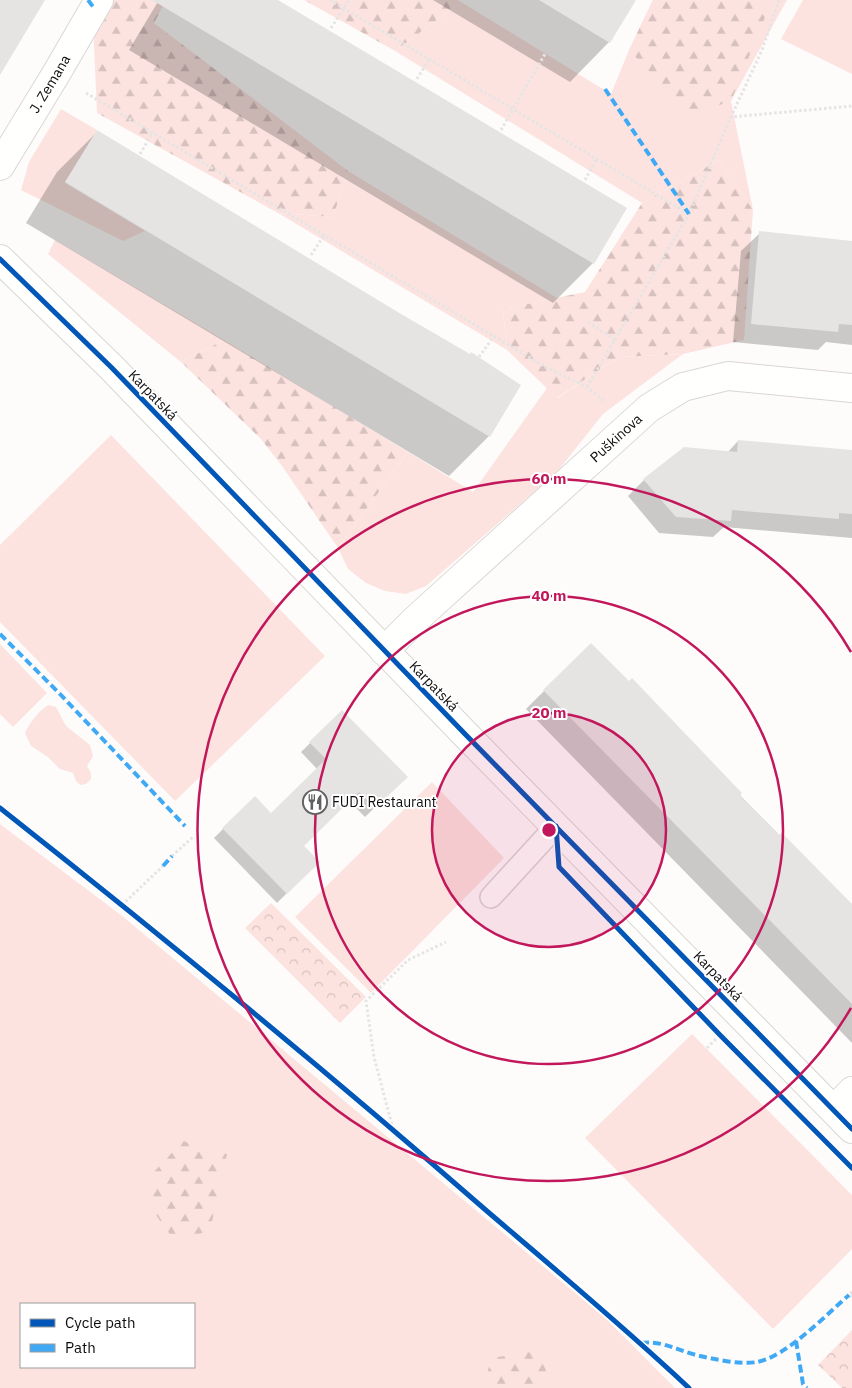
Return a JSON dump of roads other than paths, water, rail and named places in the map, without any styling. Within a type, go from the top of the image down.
[{"type":"street","name":"J. Zemana","points":[[0,166],[99,0]]},
{"type":"street","name":"Karpatská","points":[[0,259],[111,367],[384,651],[556,826],[846,1110]]},
{"type":"street","name":"Puškinova","points":[[384,651],[415,620],[649,408],[683,387],[728,376],[852,388]]},
{"type":"lane","points":[[491,897],[556,826]]},
{"type":"place","name":"FUDI Restaurant","points":[[315,802]]}]
